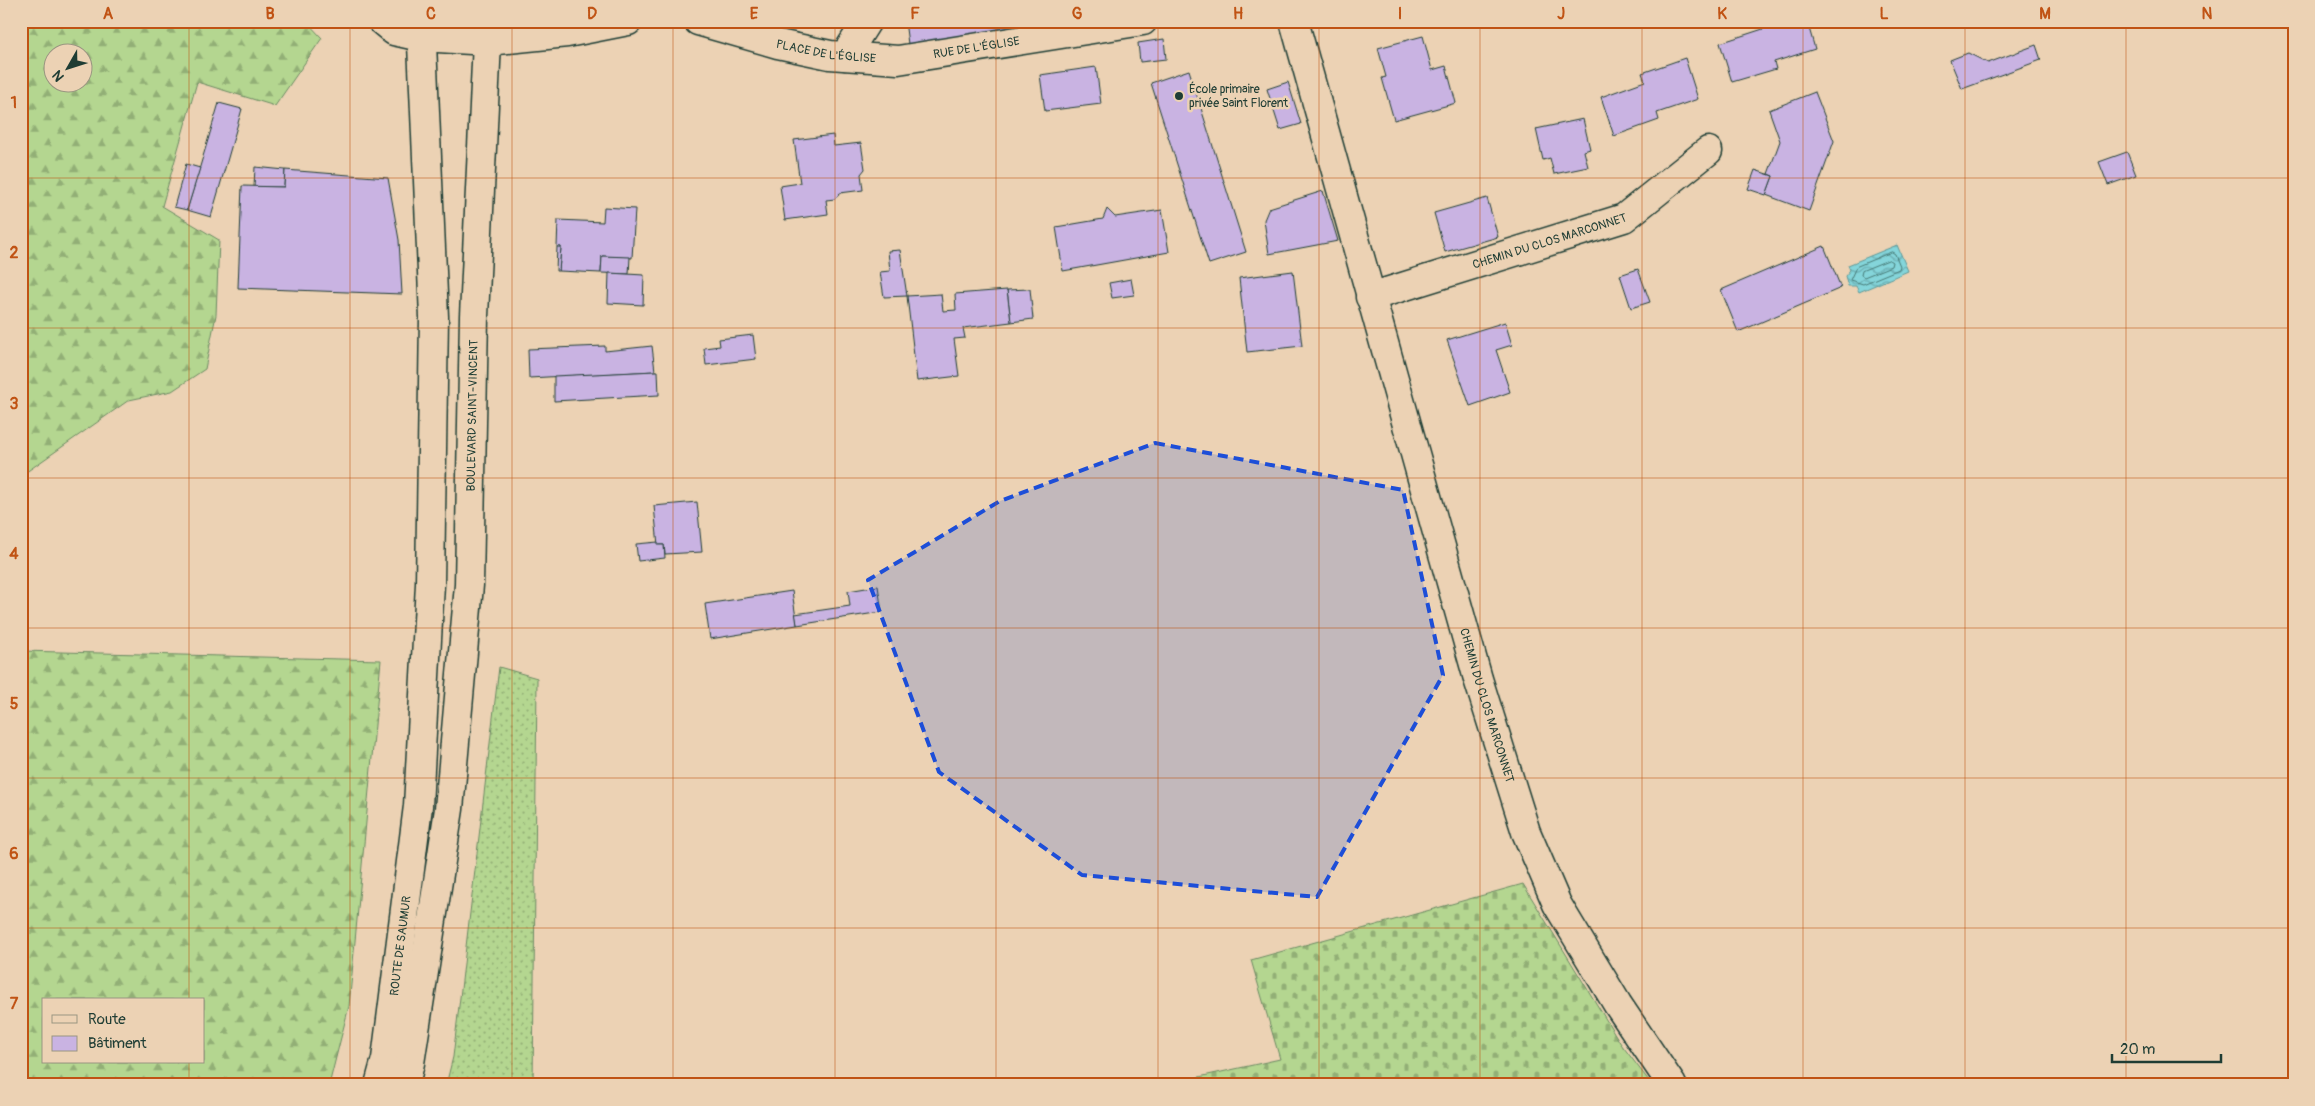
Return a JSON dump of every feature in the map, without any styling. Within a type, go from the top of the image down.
[{"type":"street","points":[[382,21],[394,31],[421,29],[567,33],[628,21]]},
{"type":"street","name":"PLACE DE L'ÉGLISE","points":[[698,21],[778,44],[845,56],[898,60]]},
{"type":"street","points":[[845,56],[867,21]]},
{"type":"street","name":"RUE DE L'ÉGLISE","points":[[898,60],[1143,21]]},
{"type":"street","name":"CHEMIN DU CLOS MARCONNET","points":[[1294,21],[1478,679],[1526,832],[1557,904],[1618,1005],[1672,1085]]},
{"type":"street","name":"ROUTE DE SAUMUR","points":[[379,1085],[386,1059],[418,806],[430,584],[434,317],[421,29]]},
{"type":"street","name":"BOULEVARD SAINT-VINCENT","points":[[405,1085],[449,809],[469,585],[474,316],[488,31]]},
{"type":"street","name":"CHEMIN DU CLOS MARCONNET","points":[[1370,297],[1624,218],[1708,151]]},
{"type":"highlighted area","points":[[1155,443],[1403,490],[1443,675],[1317,897],[1082,875],[939,772],[868,580],[1000,501]]},
{"type":"green space","points":[[21,21],[306,21],[322,38],[275,106],[197,82],[162,206],[219,240],[216,315],[205,369],[172,391],[129,400],[22,475],[21,503]]},
{"type":"green space","points":[[21,651],[381,660],[349,1006],[329,1085],[21,1085]]},
{"type":"green space","points":[[499,667],[537,678],[533,1085],[446,1085],[453,1057]]},
{"type":"green space","points":[[1523,884],[1621,1044],[1652,1085],[1163,1085],[1280,1059],[1251,960]]},
{"type":"water","points":[[1897,245],[1908,271],[1859,292],[1856,286],[1848,286],[1845,276],[1850,270],[1848,265]]},
{"type":"building","points":[[905,21],[1072,21],[1072,23],[908,44]]},
{"type":"building","points":[[1760,21],[1807,21],[1815,49],[1774,62],[1776,69],[1732,82],[1720,43],[1763,29]]},
{"type":"building","points":[[1423,36],[1432,70],[1446,66],[1456,103],[1394,120],[1382,78],[1386,77],[1378,48]]},
{"type":"building","points":[[1164,39],[1166,59],[1140,62],[1138,43]]},
{"type":"building","points":[[2036,45],[2041,60],[1962,89],[1950,60],[1968,53],[1988,63]]},
{"type":"building","points":[[1685,58],[1698,99],[1657,113],[1659,120],[1614,136],[1601,97],[1645,81],[1642,73]]},
{"type":"building","points":[[1096,67],[1101,104],[1045,111],[1040,75]]},
{"type":"building","points":[[1189,70],[1246,252],[1209,264],[1151,83]]},
{"type":"building","points":[[1288,82],[1301,124],[1280,130],[1267,89]]},
{"type":"building","points":[[1815,92],[1834,141],[1809,211],[1766,195],[1773,176],[1768,174],[1780,141],[1769,110]]},
{"type":"building","points":[[219,103],[242,109],[211,217],[187,210]]},
{"type":"building","points":[[1583,119],[1590,149],[1584,151],[1588,167],[1554,174],[1550,158],[1543,160],[1536,129]]},
{"type":"building","points":[[833,135],[834,146],[861,143],[865,169],[861,174],[863,190],[840,193],[835,199],[826,200],[828,214],[785,220],[780,186],[800,183],[794,140]]},
{"type":"building","points":[[2127,152],[2136,175],[2108,185],[2099,162]]},
{"type":"building","points":[[186,164],[200,168],[187,210],[174,207]]},
{"type":"building","points":[[255,167],[285,170],[284,187],[254,187]]},
{"type":"building","points":[[285,170],[388,178],[399,240],[402,294],[238,288],[242,186],[284,187]]},
{"type":"building","points":[[1755,170],[1773,176],[1766,195],[1748,189]]},
{"type":"building","points":[[1323,191],[1338,241],[1269,254],[1264,220],[1269,208]]},
{"type":"building","points":[[1487,198],[1498,237],[1445,252],[1434,213]]},
{"type":"building","points":[[604,207],[635,209],[632,258],[602,256],[601,273],[559,271],[561,247],[557,247],[558,220],[603,222]]},
{"type":"building","points":[[1107,209],[1115,217],[1162,210],[1169,252],[1063,271],[1056,227],[1103,219]]},
{"type":"building","points":[[1824,246],[1841,288],[1738,332],[1721,290]]},
{"type":"building","points":[[557,247],[561,247],[559,271],[556,271]]},
{"type":"building","points":[[900,250],[907,296],[884,297],[880,272],[890,271],[888,251]]},
{"type":"building","points":[[602,256],[630,257],[629,274],[601,273]]},
{"type":"building","points":[[1638,269],[1650,302],[1631,308],[1620,275]]},
{"type":"building","points":[[1293,271],[1302,346],[1247,352],[1239,278]]},
{"type":"building","points":[[609,273],[644,275],[643,305],[608,303]]},
{"type":"building","points":[[1131,279],[1134,295],[1112,298],[1109,283]]},
{"type":"building","points":[[1030,289],[1033,319],[1011,322],[1007,290]]},
{"type":"building","points":[[1007,290],[1011,322],[963,328],[965,338],[954,339],[959,376],[917,381],[907,296],[941,294],[943,311],[956,310],[955,294]]},
{"type":"building","points":[[1505,322],[1512,345],[1496,350],[1510,392],[1470,406],[1447,340]]},
{"type":"building","points":[[753,335],[756,359],[706,365],[704,348],[720,346],[719,339]]},
{"type":"building","points":[[605,346],[605,351],[652,346],[655,371],[529,378],[528,349]]},
{"type":"building","points":[[658,371],[659,395],[554,401],[554,376]]},
{"type":"building","points":[[697,502],[702,552],[665,554],[664,545],[658,545],[654,506]]},
{"type":"building","points":[[658,542],[658,545],[664,545],[665,558],[638,561],[636,544]]},
{"type":"building","points":[[878,586],[882,612],[797,625],[795,614],[850,606],[848,591]]},
{"type":"building","points":[[792,591],[797,625],[710,639],[705,604]]},
{"type":"place","name":"École primaire privée Saint Florent","points":[[1179,96]]}]
